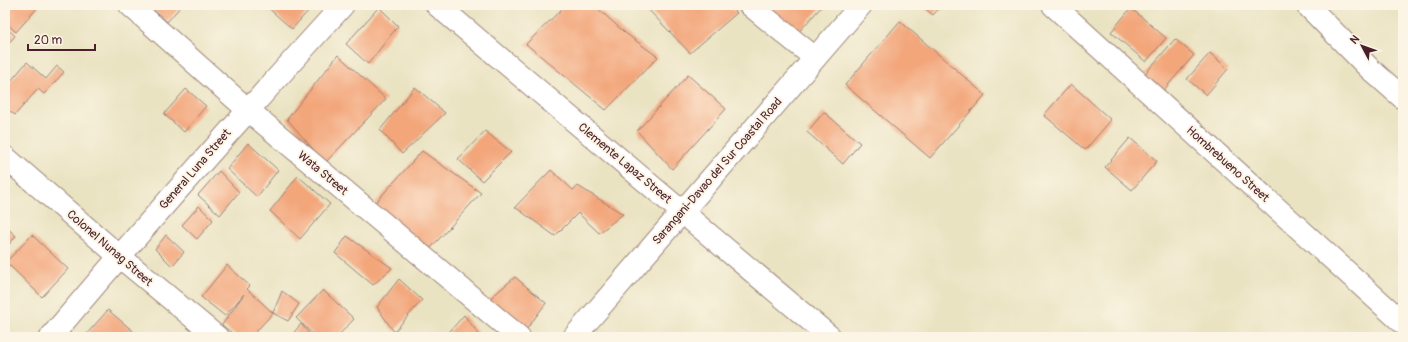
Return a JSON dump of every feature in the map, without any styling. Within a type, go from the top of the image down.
[{"type":"street","name":"Wata Street","points":[[130,5],[248,110],[519,337]]},
{"type":"street","name":"General Luna Street","points":[[51,337],[119,256],[343,5]]},
{"type":"street","name":"Clemente Lapaz Street","points":[[438,5],[830,337]]},
{"type":"street","points":[[750,5],[815,58]]},
{"type":"street","name":"Sarangani-Davao del Sur Coastal Road","points":[[574,337],[861,5]]},
{"type":"street","name":"Hombrebueno Street","points":[[1053,5],[1403,323]]},
{"type":"street","points":[[1307,5],[1370,69],[1403,98]]},
{"type":"street","name":"Colonel Nunag Street","points":[[5,156],[119,256],[217,337]]},
{"type":"building","points":[[5,5],[40,5],[16,32],[5,22]]},
{"type":"building","points":[[182,5],[167,22],[149,6]]},
{"type":"building","points":[[265,5],[306,5],[310,9],[292,29]]},
{"type":"building","points":[[566,5],[594,5],[624,32],[658,57],[606,110],[526,44]]},
{"type":"building","points":[[644,5],[728,5],[737,13],[690,53]]},
{"type":"building","points":[[762,5],[823,5],[794,37]]},
{"type":"building","points":[[921,5],[942,5],[933,15]]},
{"type":"building","points":[[379,7],[398,26],[368,64],[346,44]]},
{"type":"building","points":[[1131,8],[1166,38],[1146,62],[1111,32]]},
{"type":"building","points":[[900,21],[985,95],[930,158],[845,85]]},
{"type":"building","points":[[5,27],[15,36],[5,47]]},
{"type":"building","points":[[1175,39],[1194,55],[1163,91],[1144,75]]},
{"type":"building","points":[[1210,53],[1228,69],[1206,95],[1187,79]]},
{"type":"building","points":[[338,55],[386,99],[325,163],[287,119]]},
{"type":"building","points":[[27,62],[46,79],[57,66],[64,72],[44,94],[38,89],[15,115],[5,107],[5,77],[10,82]]},
{"type":"building","points":[[688,75],[726,109],[672,169],[637,131]]},
{"type":"building","points":[[1071,84],[1111,120],[1085,150],[1044,115]]},
{"type":"building","points":[[415,87],[445,113],[402,154],[380,130]]},
{"type":"building","points":[[186,89],[206,106],[184,132],[164,114]]},
{"type":"building","points":[[824,112],[860,143],[843,164],[807,132]]},
{"type":"building","points":[[485,131],[511,152],[482,181],[458,159]]},
{"type":"building","points":[[1130,138],[1157,161],[1132,190],[1105,167]]},
{"type":"building","points":[[248,143],[278,170],[257,197],[227,169]]},
{"type":"building","points":[[422,151],[481,193],[428,251],[375,203]]},
{"type":"building","points":[[551,170],[573,190],[578,186],[623,214],[599,233],[578,213],[555,236],[515,207]]},
{"type":"building","points":[[219,171],[239,192],[220,215],[198,195]]},
{"type":"building","points":[[298,176],[330,204],[300,239],[270,211]]},
{"type":"building","points":[[199,206],[213,220],[197,239],[182,225]]},
{"type":"building","points":[[5,226],[16,236],[5,249]]},
{"type":"building","points":[[32,235],[68,269],[42,297],[6,262]]},
{"type":"building","points":[[166,235],[184,252],[172,266],[155,249]]},
{"type":"building","points":[[347,236],[392,268],[373,285],[335,253]]},
{"type":"building","points":[[227,265],[250,286],[247,289],[273,313],[251,337],[237,337],[222,325],[244,294],[225,316],[201,297]]},
{"type":"building","points":[[515,277],[546,303],[526,330],[487,301]]},
{"type":"building","points":[[399,279],[422,300],[394,332],[377,307]]},
{"type":"building","points":[[323,290],[354,319],[337,337],[316,337],[296,318]]},
{"type":"building","points":[[282,291],[299,304],[288,321],[273,313]]},
{"type":"building","points":[[108,310],[140,337],[84,337]]},
{"type":"building","points":[[464,315],[481,337],[445,337]]},
{"type":"building","points":[[301,324],[312,337],[290,337]]}]
